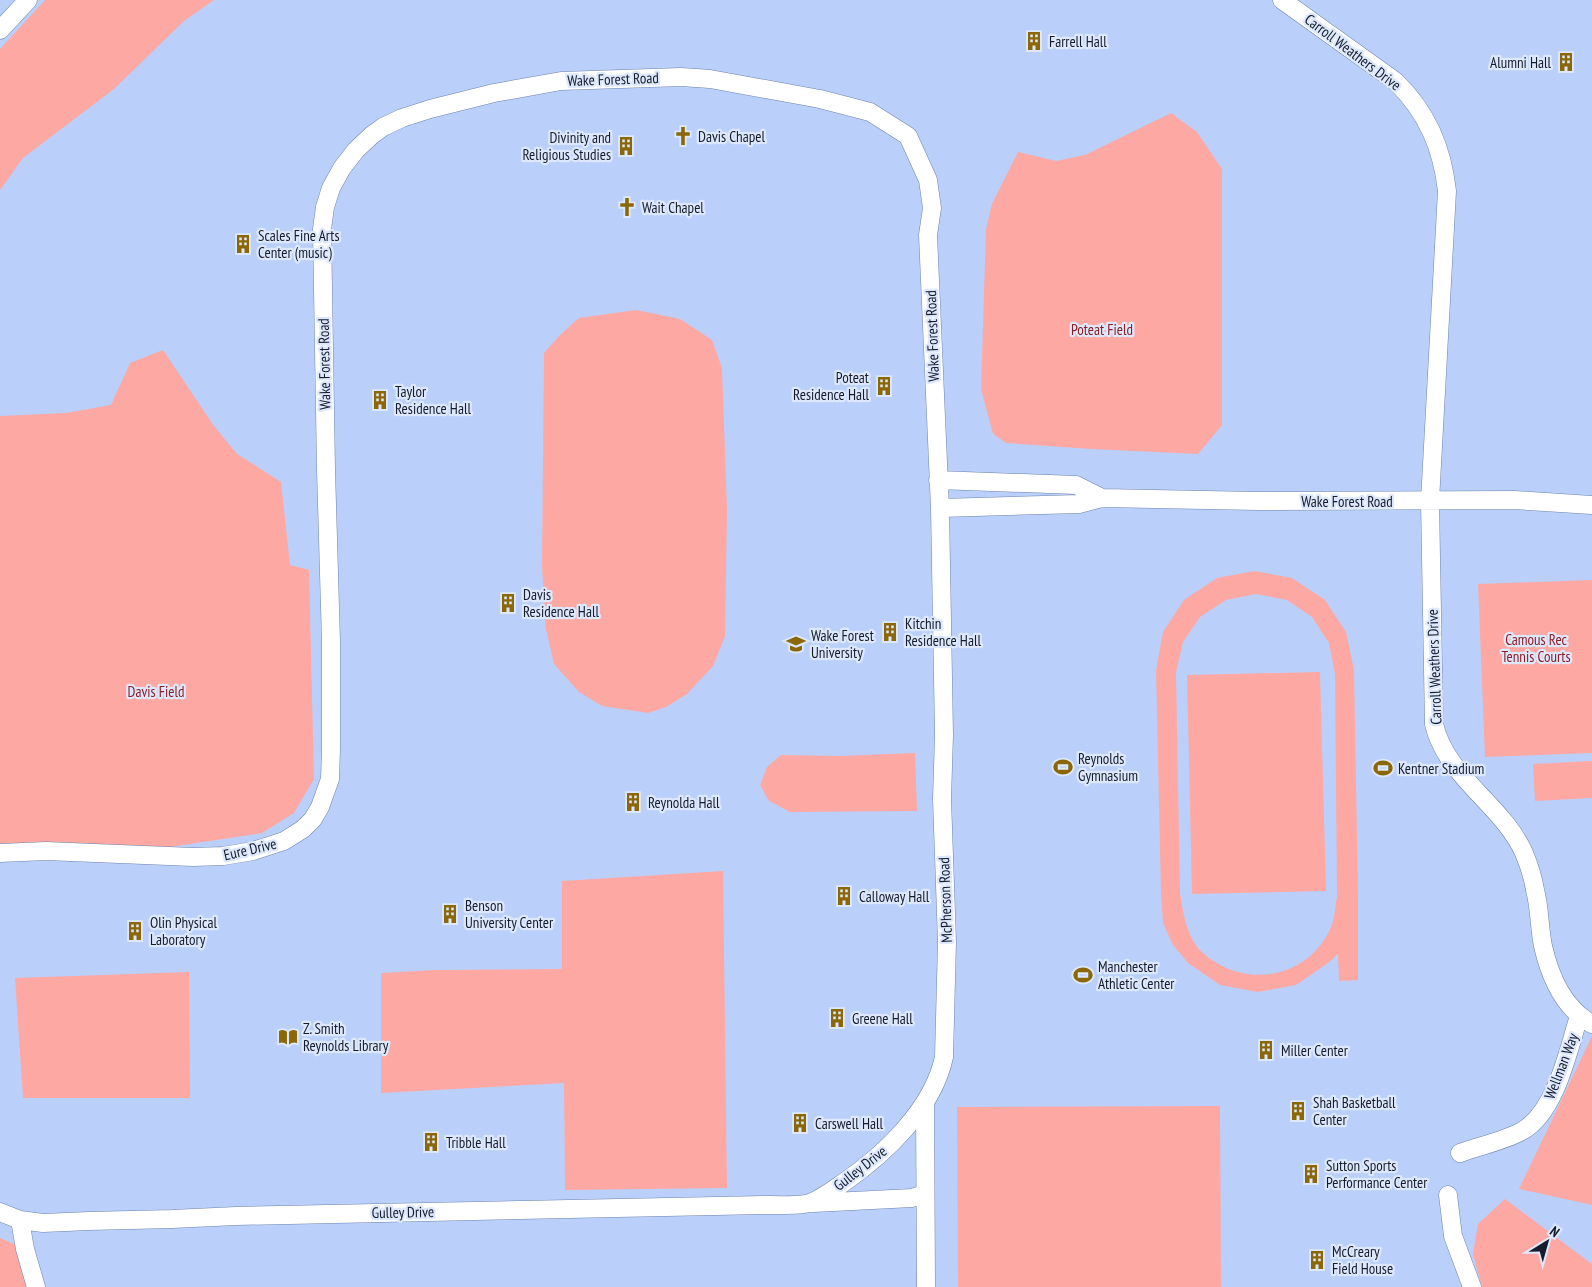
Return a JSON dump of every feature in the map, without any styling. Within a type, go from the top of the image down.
[{"type":"street","name":"Carroll Weathers Drive","points":[[1282,0],[1395,81],[1410,95],[1433,135],[1445,172],[1447,191],[1430,501],[1434,724],[1439,740],[1454,763],[1518,840],[1536,891],[1543,946],[1552,976],[1569,1006],[1586,1020]]},
{"type":"street","points":[[0,30],[26,1]]},
{"type":"street","name":"Wake Forest Road","points":[[328,523],[322,229],[325,208],[331,188],[342,168],[356,150],[383,127],[396,121],[430,108],[494,93],[561,81],[681,77],[710,79],[820,99],[870,112],[908,136],[928,180],[932,208],[928,235],[940,508],[1079,504],[1102,498],[1257,501],[1514,500],[1592,504]]},
{"type":"street","name":"Wake Forest Road","points":[[938,480],[1076,485],[1102,498]]},
{"type":"street","name":"McPherson Road","points":[[926,1287],[925,1103],[937,1081],[944,1057],[947,942],[942,799],[944,735],[940,508]]},
{"type":"street","name":"Eure Drive","points":[[0,854],[46,851],[193,857],[223,856],[253,851],[284,841],[303,829],[313,819],[323,800],[330,779],[331,642],[328,523]]},
{"type":"street","name":"Wellman Way","points":[[1460,1153],[1522,1131],[1534,1120],[1543,1109],[1556,1086],[1586,1020]]},
{"type":"street","name":"Gulley Drive","points":[[809,1203],[830,1192],[879,1156],[925,1103]]},
{"type":"street","name":"Gulley Drive","points":[[0,1212],[20,1220],[43,1223],[88,1220],[172,1220],[265,1215],[764,1205],[912,1198],[924,1194]]},
{"type":"street","points":[[1448,1195],[1453,1236],[1472,1287]]},
{"type":"street","points":[[20,1220],[25,1249],[36,1287]]},
{"type":"shaded area","name":"Wake Forest University","points":[[0,0],[1592,0],[1592,1287],[0,1287]]},
{"type":"green space","points":[[45,0],[214,0],[184,21],[114,89],[23,158],[0,190],[0,49]]},
{"type":"green space","name":"Poteat Field","points":[[1171,113],[1197,132],[1222,169],[1222,425],[1198,454],[1006,443],[993,434],[981,389],[986,229],[992,204],[1018,152],[1056,161],[1085,155]]},
{"type":"green space","points":[[636,310],[680,319],[712,340],[722,368],[727,510],[725,636],[713,666],[687,694],[666,707],[648,713],[602,706],[579,692],[554,664],[546,629],[542,567],[544,353],[579,318]]},
{"type":"green space","name":"Davis Field","points":[[163,350],[214,426],[237,454],[281,482],[290,565],[309,570],[314,779],[294,813],[262,833],[163,848],[0,849],[0,416],[66,413],[111,405],[130,363]]},
{"type":"green space","points":[[1254,571],[1292,578],[1325,600],[1346,632],[1354,670],[1358,980],[1339,981],[1338,954],[1296,985],[1258,992],[1220,985],[1188,963],[1173,945],[1163,923],[1156,670],[1163,632],[1184,600],[1217,578]],"holes":[[[1256,594],[1287,600],[1312,617],[1329,643],[1335,674],[1337,897],[1331,927],[1321,945],[1292,968],[1256,975],[1237,972],[1219,965],[1203,953],[1193,941],[1184,917],[1180,893],[1176,672],[1183,642],[1200,617],[1226,600]]]},
{"type":"green space","name":"Camous Rec Tennis Courts","points":[[1592,580],[1592,753],[1485,757],[1478,584]]},
{"type":"green space","points":[[1320,672],[1326,891],[1192,894],[1187,675]]},
{"type":"green space","points":[[915,753],[917,811],[790,812],[769,801],[760,785],[767,767],[781,755],[840,756]]},
{"type":"green space","points":[[1592,761],[1592,798],[1535,801],[1533,764]]},
{"type":"green space","points":[[723,871],[727,1188],[565,1190],[564,1083],[381,1093],[381,973],[434,970],[562,969],[562,881]]},
{"type":"green space","points":[[189,972],[190,1098],[23,1098],[15,978]]},
{"type":"green space","points":[[1592,1036],[1592,1205],[1519,1189]]},
{"type":"green space","points":[[1220,1106],[1221,1287],[958,1287],[957,1107]]},
{"type":"green space","points":[[1505,1199],[1592,1264],[1592,1287],[1482,1287],[1473,1254],[1478,1224]]},
{"type":"green space","points":[[0,1238],[25,1249],[36,1287],[0,1287]]},
{"type":"place","name":"Farrell Hall","points":[[1034,41]]},
{"type":"place","name":"Alumni Hall","points":[[1566,62]]},
{"type":"place","name":"Davis Chapel","points":[[683,136]]},
{"type":"place","name":"Divinity and Religious Studies","points":[[626,146]]},
{"type":"place","name":"Wait Chapel","points":[[627,207]]},
{"type":"place","name":"Scales Fine Arts Center (music)","points":[[243,244]]},
{"type":"place","name":"Poteat Residence Hall","points":[[884,386]]},
{"type":"place","name":"Taylor Residence Hall","points":[[380,400]]},
{"type":"place","name":"Davis Residence Hall","points":[[508,603]]},
{"type":"place","name":"Kitchin Residence Hall","points":[[890,632]]},
{"type":"place","name":"Wake Forest University","points":[[796,644]]},
{"type":"place","name":"Reynolds Gymnasium","points":[[1063,767]]},
{"type":"place","name":"Kentner Stadium","points":[[1383,768]]},
{"type":"place","name":"Reynolda Hall","points":[[633,802]]},
{"type":"place","name":"Calloway Hall","points":[[844,896]]},
{"type":"place","name":"Benson University Center","points":[[450,914]]},
{"type":"place","name":"Olin Physical Laboratory","points":[[135,931]]},
{"type":"place","name":"Manchester Athletic Center","points":[[1083,975]]},
{"type":"place","name":"Greene Hall","points":[[837,1018]]},
{"type":"place","name":"Z. Smith Reynolds Library","points":[[288,1037]]},
{"type":"place","name":"Miller Center","points":[[1266,1050]]},
{"type":"place","name":"Shah Basketball Center","points":[[1298,1111]]},
{"type":"place","name":"Carswell Hall","points":[[800,1123]]},
{"type":"place","name":"Tribble Hall","points":[[431,1142]]},
{"type":"place","name":"Sutton Sports Performance Center","points":[[1311,1174]]},
{"type":"place","name":"McCreary Field House","points":[[1317,1260]]}]
